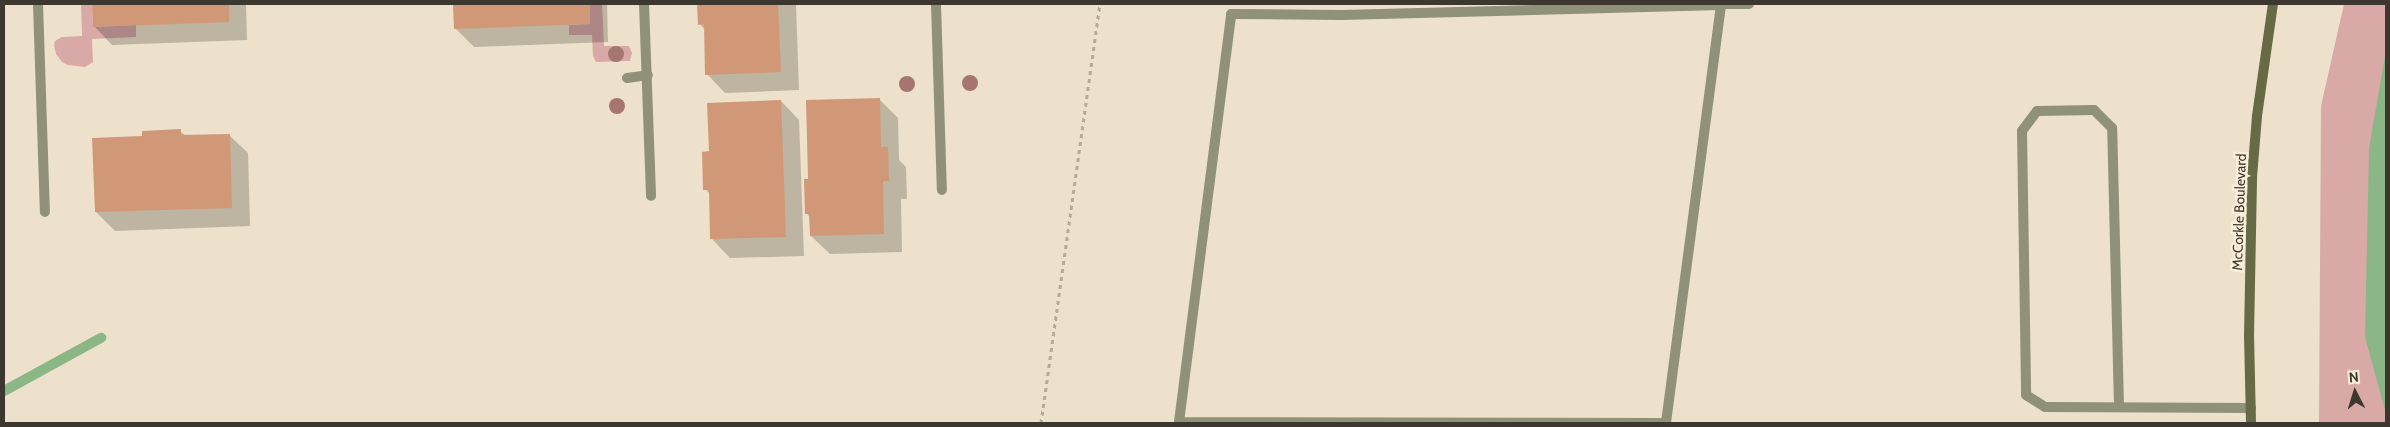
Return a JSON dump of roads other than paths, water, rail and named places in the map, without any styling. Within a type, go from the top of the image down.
[{"type":"street","name":"McCorkle Boulevard","points":[[2252,423],[2249,336],[2252,177],[2257,116],[2273,4]]},
{"type":"lane","points":[[38,4],[45,212]]},
{"type":"lane","points":[[644,4],[651,196]]},
{"type":"lane","points":[[936,4],[942,190]]},
{"type":"lane","points":[[1341,15],[1343,4]]},
{"type":"lane","points":[[1721,4],[1666,423],[1179,422],[1231,14],[1341,15],[1458,8],[1721,4],[1749,4]]},
{"type":"lane","points":[[627,78],[648,75]]},
{"type":"lane","points":[[2119,407],[2112,128],[2094,110],[2037,111],[2022,131],[2026,395],[2045,407],[2251,408]]},
{"type":"waterway","points":[[4,391],[101,338]]}]
